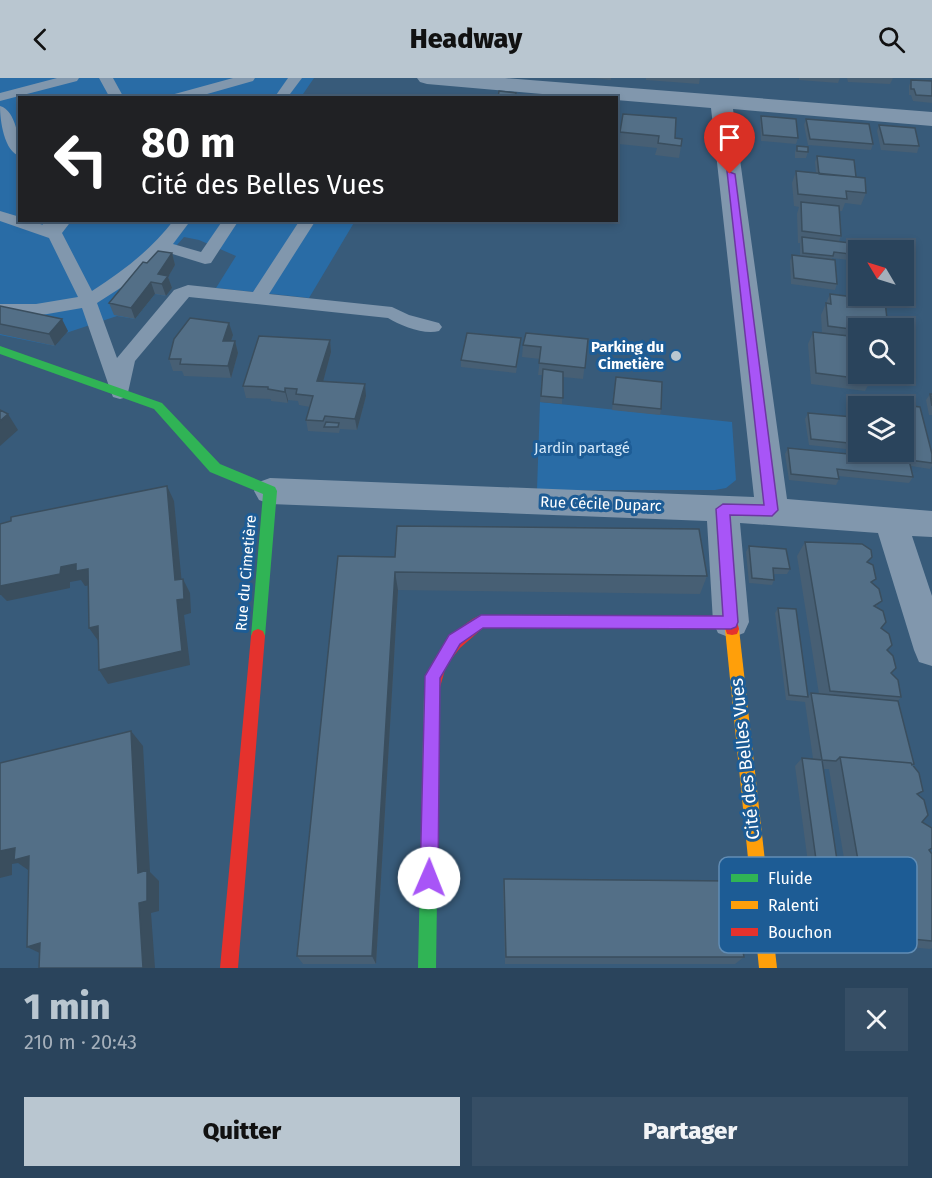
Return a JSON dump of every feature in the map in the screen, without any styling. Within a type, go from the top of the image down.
[{"type":"street","points":[[427,78],[932,119]]},
{"type":"street","points":[[721,103],[772,510]]},
{"type":"street","points":[[0,350],[158,406],[215,468],[270,491]]},
{"type":"street","name":"Rue Cécile Duparc","points":[[270,491],[772,510],[932,524]]},
{"type":"street","name":"Rue du Cimetière","points":[[229,968],[270,491]]},
{"type":"street","name":"Cité des Belles Vues","points":[[723,509],[731,622],[756,857]]},
{"type":"street","points":[[890,520],[932,650]]},
{"type":"street","points":[[427,968],[432,676],[454,640],[481,621],[731,622]]},
{"type":"street","name":"Cité des Belles Vues","points":[[766,953],[768,968]]},
{"type":"lane","points":[[0,97],[72,78]]},
{"type":"lane","points":[[106,78],[116,96]]},
{"type":"lane","points":[[181,96],[222,81],[248,78]]},
{"type":"lane","points":[[282,96],[295,78]]},
{"type":"lane","points":[[0,110],[18,146],[0,147]]},
{"type":"lane","points":[[0,216],[18,220]]},
{"type":"lane","points":[[27,222],[50,227],[88,301],[120,392]]},
{"type":"lane","points":[[0,310],[36,310],[88,301],[130,274],[163,246],[181,222]]},
{"type":"lane","points":[[120,392],[126,360],[197,275],[230,222]]},
{"type":"lane","points":[[258,298],[307,222]]},
{"type":"lane","points":[[163,246],[197,275],[258,298],[392,313],[404,320],[433,327]]},
{"type":"green space","points":[[0,78],[314,78],[302,96],[18,96],[18,222],[354,222],[309,298],[216,288],[236,256],[199,240],[184,237],[162,262],[175,265],[162,286],[172,288],[166,296],[155,294],[135,319],[117,316],[66,333],[55,346],[0,335]]},
{"type":"green space","name":"Jardin partagé","points":[[540,402],[732,422],[736,480],[726,488],[715,490],[537,490]]},
{"type":"building","points":[[911,80],[932,81],[932,96],[916,95],[914,89],[911,89]]},
{"type":"building","points":[[499,91],[516,93],[515,96],[498,96]]},
{"type":"building","points":[[623,114],[676,118],[675,138],[682,139],[681,146],[658,143],[659,136],[620,132]]},
{"type":"building","points":[[761,116],[796,119],[798,138],[763,135]]},
{"type":"building","points":[[806,119],[869,124],[873,144],[810,139]]},
{"type":"building","points":[[879,125],[915,128],[919,146],[884,144]]},
{"type":"building","points":[[797,146],[808,147],[808,152],[797,151]]},
{"type":"building","points":[[817,156],[854,160],[856,177],[819,174]]},
{"type":"building","points":[[796,171],[865,178],[866,193],[846,191],[847,199],[798,194]]},
{"type":"building","points":[[801,202],[839,206],[841,236],[802,231]]},
{"type":"building","points":[[802,237],[848,243],[848,254],[834,252],[833,256],[803,253]]},
{"type":"building","points":[[158,251],[172,253],[158,274],[168,276],[162,284],[151,282],[131,308],[109,303],[143,262],[147,263]]},
{"type":"building","points":[[792,255],[835,260],[837,284],[794,278]]},
{"type":"building","points":[[830,294],[848,296],[848,306],[886,306],[887,318],[848,318],[848,329],[828,326],[826,303],[831,304]]},
{"type":"building","points":[[0,306],[62,319],[49,334],[0,324]]},
{"type":"building","points":[[190,318],[229,323],[223,341],[235,341],[228,366],[180,364],[181,359],[169,359],[174,339]]},
{"type":"building","points":[[813,332],[848,336],[848,377],[816,373]]},
{"type":"building","points":[[467,333],[521,338],[516,367],[461,360]]},
{"type":"building","points":[[526,333],[588,339],[585,368],[539,363],[541,347],[523,345]]},
{"type":"building","points":[[259,336],[330,340],[317,381],[365,384],[355,419],[325,416],[323,421],[306,420],[313,396],[296,394],[297,389],[285,388],[285,392],[268,389],[268,387],[243,386]]},
{"type":"building","points":[[543,369],[563,372],[563,398],[541,396]]},
{"type":"building","points":[[616,377],[662,382],[661,409],[613,404]]},
{"type":"building","points":[[914,406],[920,407],[932,454],[932,463],[914,461]]},
{"type":"building","points":[[0,410],[8,414],[0,421]]},
{"type":"building","points":[[808,413],[848,417],[848,443],[811,439]]},
{"type":"building","points":[[326,422],[339,423],[338,427],[324,427]]},
{"type":"building","points":[[788,448],[848,454],[848,462],[909,462],[913,477],[837,469],[839,479],[791,474]]},
{"type":"building","points":[[167,486],[175,580],[183,579],[184,599],[177,600],[182,651],[99,670],[98,626],[89,628],[88,569],[76,571],[76,564],[61,567],[60,574],[0,586],[0,524],[11,521],[11,517]]},
{"type":"building","points":[[397,526],[699,529],[707,576],[395,572],[372,956],[297,956],[338,556],[395,557]]},
{"type":"building","points":[[805,542],[862,544],[871,550],[872,557],[867,562],[873,565],[876,579],[871,582],[879,589],[882,601],[874,606],[883,611],[886,622],[881,628],[889,634],[892,645],[887,650],[893,656],[896,668],[891,673],[898,680],[901,697],[830,691]]},
{"type":"building","points":[[749,546],[786,549],[790,569],[773,568],[774,580],[752,578]]},
{"type":"building","points":[[778,608],[796,609],[808,697],[789,695]]},
{"type":"building","points":[[811,693],[898,701],[914,764],[840,757],[836,761],[822,760]]},
{"type":"building","points":[[131,731],[138,873],[147,870],[147,901],[139,903],[143,968],[39,968],[40,943],[27,947],[29,856],[14,860],[15,848],[0,851],[0,763]]},
{"type":"building","points":[[840,757],[911,763],[919,773],[923,791],[917,794],[924,800],[928,815],[922,822],[932,828],[932,848],[929,850],[932,854],[932,941],[917,940],[917,857],[857,857]]},
{"type":"building","points":[[802,758],[822,760],[836,857],[816,857]]},
{"type":"building","points":[[504,879],[719,881],[719,953],[743,953],[744,957],[506,957]]},
{"type":"traffic: fast","points":[[0,350],[158,406],[215,468],[270,491],[258,636]]},
{"type":"traffic: fast","points":[[427,968],[432,693]]},
{"type":"traffic: slow","points":[[732,629],[756,857]]},
{"type":"traffic: slow","points":[[766,953],[768,968]]},
{"type":"traffic: jam","points":[[432,693],[433,681],[441,661],[455,643],[481,621],[731,622],[732,629]]},
{"type":"traffic: jam","points":[[229,968],[258,636]]},
{"type":"place","name":"Parking du Cimetière","points":[[676,356]]},
{"type":"route","points":[[429,878],[432,676],[454,640],[481,621],[731,622],[723,509],[772,510],[730,174]]}]
